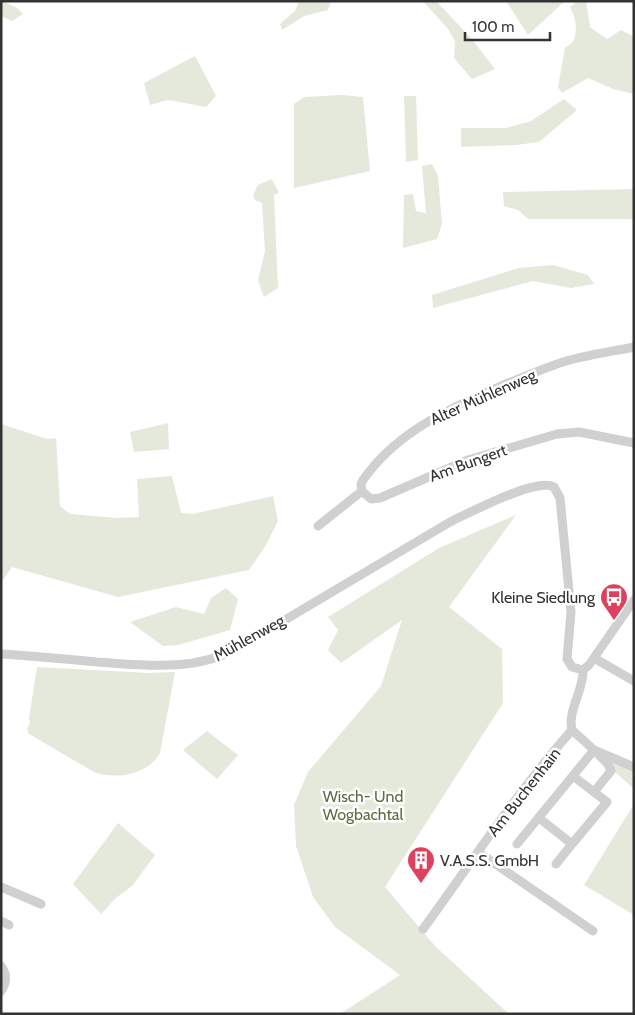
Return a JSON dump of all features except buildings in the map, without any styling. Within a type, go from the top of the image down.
[{"type":"street","name":"Alter Mühlenweg","points":[[362,491],[361,484],[363,480],[381,458],[422,424],[521,378],[563,362],[634,347]]},
{"type":"street","name":"Am Bungert","points":[[362,491],[371,498],[380,498],[468,460],[557,434],[579,432],[634,443]]},
{"type":"street","name":"Mühlenweg","points":[[1,654],[153,666],[191,664],[209,660],[236,649],[416,541],[478,508],[520,490],[544,485],[554,487],[560,498],[571,619],[567,659],[572,667],[583,670]]},
{"type":"street","points":[[318,526],[362,491]]},
{"type":"street","points":[[583,670],[587,668],[634,600]]},
{"type":"street","points":[[594,658],[634,681]]},
{"type":"street","name":"Am Buchenhain","points":[[422,929],[511,806],[572,730],[572,719],[584,678],[583,670]]},
{"type":"street","points":[[572,730],[608,764],[611,771],[594,792]]},
{"type":"street","points":[[594,750],[634,767]]},
{"type":"street","points":[[517,844],[594,750]]},
{"type":"street","points":[[556,864],[607,802],[573,776]]},
{"type":"street","points":[[539,818],[572,844]]},
{"type":"street","points":[[478,852],[593,931]]},
{"type":"street","points":[[1,887],[41,904]]},
{"type":"street","points":[[1,966],[6,978],[1,991]]},
{"type":"green space","points":[[1,1],[16,7],[23,14],[12,21],[1,16]]},
{"type":"green space","points":[[299,1],[331,1],[328,10],[304,16],[282,30],[280,24],[295,11]]},
{"type":"green space","points":[[423,1],[436,1],[471,38],[495,69],[472,79],[454,58],[455,41],[448,29]]},
{"type":"green space","points":[[506,1],[565,1],[528,35]]},
{"type":"green space","points":[[578,1],[586,1],[590,27],[607,39],[621,30],[634,37],[634,94],[613,89],[588,78],[562,93],[558,87],[565,48],[573,42],[576,31],[570,7]]},
{"type":"green space","points":[[195,56],[216,96],[206,107],[168,100],[150,105],[144,83]]},
{"type":"green space","points":[[342,95],[363,97],[370,171],[294,188],[294,104],[304,97]]},
{"type":"green space","points":[[404,96],[416,96],[418,160],[406,162]]},
{"type":"green space","points":[[564,99],[577,110],[539,142],[516,145],[461,147],[461,128],[506,128],[531,121]]},
{"type":"green space","points":[[432,164],[438,176],[442,224],[437,239],[403,248],[404,195],[413,194],[416,211],[426,213],[422,166]]},
{"type":"green space","points":[[272,179],[279,193],[274,195],[278,288],[264,297],[258,280],[265,251],[262,203],[255,200],[253,195],[258,185]]},
{"type":"green space","points":[[634,189],[634,219],[528,219],[518,210],[504,206],[503,192]]},
{"type":"green space","points":[[553,265],[588,275],[594,284],[571,288],[533,281],[433,308],[432,295],[519,268]]},
{"type":"green space","points":[[168,423],[169,449],[134,452],[130,432]]},
{"type":"green space","points":[[1,424],[47,439],[56,438],[60,506],[70,514],[118,518],[139,517],[137,479],[172,476],[181,513],[193,514],[273,496],[278,521],[266,545],[249,570],[118,597],[12,567],[1,583]]},
{"type":"green space","name":"Wisch- Und Wogbachtal","points":[[516,515],[449,607],[502,649],[503,703],[385,887],[435,946],[509,1014],[340,1014],[400,975],[335,927],[313,897],[296,846],[294,805],[308,772],[381,686],[402,620],[341,663],[328,650],[338,630],[328,617],[439,548]]},
{"type":"green space","points":[[226,588],[238,599],[230,630],[178,645],[163,646],[130,622],[176,607],[204,614],[211,598]]},
{"type":"green space","points":[[37,667],[149,673],[175,672],[160,753],[155,760],[140,771],[112,776],[94,772],[29,734],[27,729],[30,723],[29,718]]},
{"type":"green space","points":[[207,731],[238,755],[217,779],[183,750]]},
{"type":"green space","points":[[609,757],[634,770],[634,789],[615,772]]},
{"type":"green space","points":[[634,804],[634,915],[584,885]]},
{"type":"green space","points":[[118,823],[155,855],[133,885],[116,898],[101,914],[73,884]]},
{"type":"place","name":"Kleine Siedlung","points":[[614,621]]},
{"type":"place","name":"V.A.S.S. GmbH","points":[[421,884]]}]
